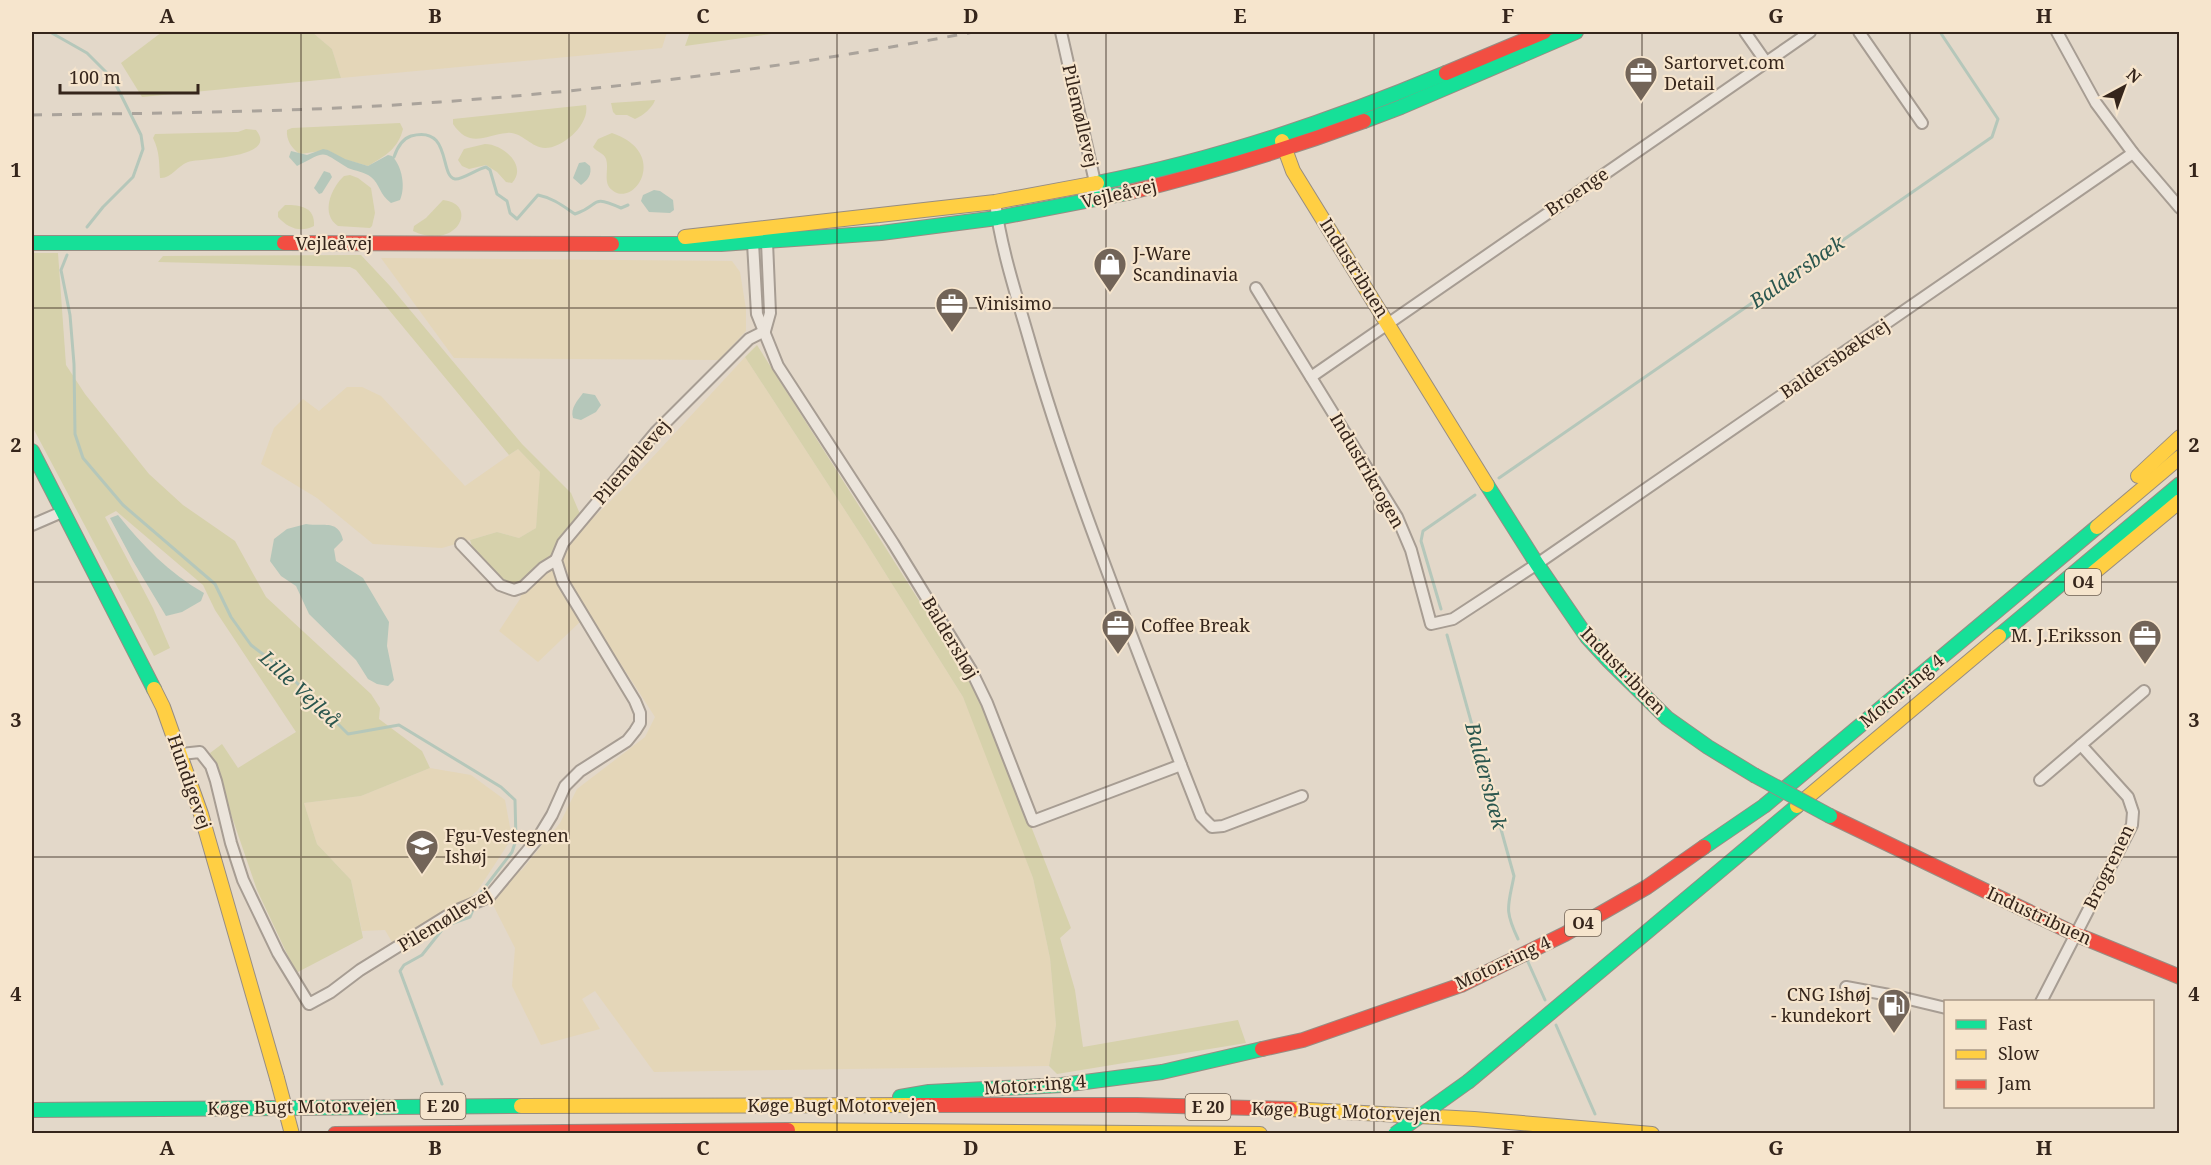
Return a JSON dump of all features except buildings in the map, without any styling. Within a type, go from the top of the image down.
[{"type":"main road","name":"Vejleåvej","points":[[638,245],[718,232],[995,202],[1095,183],[1188,161],[1280,135],[1394,96],[1544,32]]},
{"type":"main road","name":"Vejleåvej","points":[[32,243],[638,245],[753,243],[881,233],[997,219],[1100,200],[1194,177],[1285,150],[1401,107],[1576,32]]},
{"type":"main road","name":"Industribuen","points":[[1280,135],[1293,171],[1537,564],[1587,637],[1637,690],[1667,718],[1707,747],[1754,776],[1830,816],[2075,934],[2180,977]]},
{"type":"main road","points":[[1194,177],[1216,177],[1274,161],[1284,164],[1293,171]]},
{"type":"main road","name":"O4","points":[[2071,550],[2077,534],[2180,437]]},
{"type":"main road","name":"Hundigevej","points":[[32,451],[163,707],[181,754],[201,814],[292,1134]]},
{"type":"main road","name":"Motorring 4","points":[[854,1104],[929,1092],[1062,1085],[1162,1072],[1303,1040],[1461,985],[1565,934],[1647,887],[1764,806],[2180,457]]},
{"type":"main road","name":"Motorring 4","points":[[1395,1134],[1469,1081],[2180,484]]},
{"type":"main road","name":"O4","points":[[1979,651],[2022,632],[2180,501]]},
{"type":"main road","name":"Køge Bugt Motorvejen","points":[[32,1110],[854,1104],[1212,1107],[1490,1119],[1652,1134]]},
{"type":"main road","name":"Køge Bugt Motorvejen","points":[[335,1134],[801,1130],[1260,1134]]},
{"type":"street","name":"Pilemøllevej","points":[[1061,32],[1100,200]]},
{"type":"street","points":[[1745,32],[1766,62]]},
{"type":"street","name":"Broenge","points":[[1388,322],[1810,32]]},
{"type":"street","points":[[1859,32],[1922,123]]},
{"type":"street","points":[[2056,32],[2096,103],[2133,153],[2180,208]]},
{"type":"street","name":"Baldersbækvej","points":[[1537,564],[2133,153]]},
{"type":"street","points":[[995,202],[997,219],[1043,387],[1083,507],[1201,816],[1212,827],[1223,826],[1302,796]]},
{"type":"street","points":[[753,243],[761,228]]},
{"type":"street","name":"Baldershøj","points":[[761,228],[767,242],[770,313],[765,331]]},
{"type":"street","name":"Baldershøj","points":[[753,243],[757,314],[778,366],[893,543],[971,670],[987,703],[1033,821],[1181,765]]},
{"type":"street","name":"Industrikrogen","points":[[1256,288],[1397,517],[1411,550],[1431,624],[1453,619],[1537,564]]},
{"type":"street","points":[[1311,377],[1388,322]]},
{"type":"street","name":"Pilemøllevej","points":[[181,754],[200,752],[211,766],[243,880],[278,953],[309,1004],[467,905],[489,897],[538,838],[552,815],[565,786],[580,771],[627,741],[640,723],[636,701],[563,582],[556,560],[563,543],[656,432],[749,339],[765,331]]},
{"type":"street","points":[[32,525],[62,512]]},
{"type":"street","points":[[461,544],[500,585],[514,590],[523,588],[543,568],[556,560]]},
{"type":"street","points":[[2040,780],[2144,691]]},
{"type":"street","name":"Brogrenen","points":[[2042,1000],[2132,825],[2133,812],[2128,797],[2081,745]]},
{"type":"street","points":[[1846,987],[1944,1008]]},
{"type":"shaded area","points":[[162,32],[312,32],[332,49],[341,78],[142,97],[121,63]]},
{"type":"shaded area","points":[[312,32],[667,32],[662,48],[341,78],[332,49]]},
{"type":"shaded area","points":[[690,32],[785,32],[685,46]]},
{"type":"shaded area","points":[[655,100],[647,111],[635,119],[627,115],[616,115],[611,103]]},
{"type":"shaded area","points":[[586,105],[584,120],[574,134],[560,144],[545,148],[512,133],[472,138],[459,132],[453,124],[453,119]]},
{"type":"shaded area","points":[[400,123],[403,129],[398,142],[385,155],[368,166],[340,158],[328,150],[300,154],[294,150],[287,137],[287,130],[292,128]]},
{"type":"shaded area","points":[[246,129],[256,130],[260,140],[257,147],[235,155],[188,162],[164,178],[160,178],[158,153],[153,138],[155,134],[238,132]]},
{"type":"shaded area","points":[[612,133],[630,142],[640,154],[644,166],[642,178],[636,187],[627,193],[618,193],[609,187],[606,159],[593,147],[598,139]]},
{"type":"shaded area","points":[[485,144],[499,148],[511,157],[517,170],[512,183],[506,182],[486,165],[469,169],[462,166],[458,160],[464,149]]},
{"type":"shaded area","points":[[323,149],[368,166],[388,155],[392,156],[402,177],[403,189],[400,200],[391,203],[371,177],[348,168],[328,156],[320,155],[297,166],[289,157],[291,151],[307,155]]},
{"type":"shaded area","points":[[585,162],[590,166],[590,174],[581,185],[573,178],[579,163]]},
{"type":"shaded area","points":[[324,171],[330,173],[332,177],[319,194],[314,188]]},
{"type":"shaded area","points":[[350,175],[371,188],[375,213],[370,228],[338,226],[330,215],[329,201],[335,187],[344,176]]},
{"type":"shaded area","points":[[654,190],[660,191],[673,200],[674,210],[670,213],[649,212],[641,201],[643,195]]},
{"type":"shaded area","points":[[443,200],[454,203],[460,209],[461,217],[458,225],[441,236],[428,236],[413,231],[414,226],[426,218]]},
{"type":"shaded area","points":[[285,205],[306,208],[312,215],[314,226],[299,229],[286,224],[278,217],[278,212]]},
{"type":"shaded area","points":[[32,253],[58,253],[66,365],[85,394],[149,474],[183,505],[235,541],[266,597],[371,694],[380,708],[379,719],[422,751],[430,768],[361,796],[304,803],[317,844],[351,880],[363,938],[296,973],[257,890],[210,753],[222,744],[238,768],[296,732],[215,610],[203,585],[116,511],[105,517],[153,608],[170,648],[154,656],[32,426]]},
{"type":"shaded area","points":[[361,255],[390,286],[522,444],[571,493],[580,514],[548,560],[519,583],[506,584],[474,552],[470,540],[497,532],[519,538],[536,528],[540,472],[518,449],[509,455],[356,270],[350,267],[158,262],[163,256]]},
{"type":"shaded area","points":[[381,258],[732,261],[740,272],[746,309],[746,331],[719,360],[454,358]]},
{"type":"shaded area","points":[[757,345],[970,681],[990,722],[1071,928],[1060,938],[1075,990],[1083,1047],[1238,1020],[1246,1043],[1057,1074],[1049,1066],[1056,1025],[1050,958],[1033,878],[963,697],[745,357]]},
{"type":"shaded area","points":[[745,357],[963,697],[1033,878],[1050,958],[1056,1025],[1049,1066],[654,1072],[595,991],[582,999],[600,1029],[541,1045],[512,986],[515,948],[489,897],[516,865],[521,871],[560,823],[577,789],[645,737],[655,717],[563,571],[563,556],[570,540],[627,485]]},
{"type":"shaded area","points":[[347,387],[362,387],[381,396],[465,486],[518,449],[541,473],[536,528],[519,538],[497,532],[442,548],[373,544],[317,498],[261,464],[274,428],[303,399],[319,411]]},
{"type":"shaded area","points":[[583,393],[595,395],[601,405],[596,412],[581,420],[573,418],[573,411]]},
{"type":"shaded area","points":[[118,515],[157,558],[179,577],[204,593],[201,601],[182,612],[166,616],[110,518]]},
{"type":"shaded area","points":[[306,524],[329,525],[338,529],[343,540],[334,549],[336,561],[363,578],[389,622],[387,646],[394,680],[388,686],[368,679],[356,660],[309,614],[296,586],[281,576],[270,561],[274,539],[287,529]]},
{"type":"shaded area","points":[[552,563],[582,620],[538,662],[499,631],[520,599],[523,587]]},
{"type":"shaded area","points":[[430,768],[471,775],[505,800],[512,838],[478,890],[455,911],[396,949],[385,930],[362,931],[351,880],[317,844],[304,803],[361,796]]},
{"type":"waterway","name":"Lille Vejleå","points":[[50,32],[87,53],[113,79],[141,135],[143,149],[133,177],[87,227]]},
{"type":"waterway","name":"Baldersbæk","points":[[1499,478],[1992,137],[1998,119],[1940,32]]},
{"type":"waterway","points":[[394,157],[400,144],[408,137],[424,135],[433,138],[439,144],[450,176],[455,179],[486,167],[490,170],[497,194],[507,201],[510,213],[517,219],[538,195],[553,200],[575,214],[599,201],[621,208],[628,205]]},
{"type":"waterway","name":"Lille Vejleå","points":[[67,255],[61,270],[70,315],[74,364],[75,434],[83,458],[123,505],[215,584],[231,617],[251,645],[284,670],[348,734],[399,725],[501,787],[515,800],[516,840],[512,852],[476,899]]},
{"type":"waterway","name":"Baldersbæk","points":[[1441,609],[1421,541],[1423,531],[1475,495]]},
{"type":"waterway","name":"Baldersbæk","points":[[1447,635],[1514,876],[1508,908],[1518,939]]},
{"type":"waterway","name":"Lille Vejleå","points":[[442,1084],[400,971],[404,965],[422,955],[445,926],[470,917],[475,905]]},
{"type":"waterway","name":"Baldersbæk","points":[[1528,962],[1545,1000]]},
{"type":"waterway","name":"Baldersbæk","points":[[1556,1025],[1595,1114]]},
{"type":"railway","points":[[32,115],[287,110],[507,97],[774,66],[973,32]]},
{"type":"traffic: fast","points":[[1364,121],[1576,32]]},
{"type":"traffic: fast","points":[[1097,183],[1186,163],[1274,137],[1361,107],[1446,73]]},
{"type":"traffic: fast","points":[[612,244],[721,244],[881,233],[997,218],[1127,193]]},
{"type":"traffic: fast","points":[[32,243],[284,243]]},
{"type":"traffic: fast","points":[[32,451],[154,689]]},
{"type":"traffic: fast","points":[[1999,636],[2180,484]]},
{"type":"traffic: fast","points":[[1487,485],[1587,637],[1609,661],[1667,718],[1754,775]]},
{"type":"traffic: fast","points":[[1704,847],[1764,806],[2097,527]]},
{"type":"traffic: fast","points":[[1754,775],[1830,816]]},
{"type":"traffic: fast","points":[[1469,1081],[1797,806]]},
{"type":"traffic: fast","points":[[900,1097],[929,1092],[1062,1085],[1162,1072],[1262,1049]]},
{"type":"traffic: fast","points":[[1395,1134],[1469,1081]]},
{"type":"traffic: fast","points":[[32,1110],[521,1106]]},
{"type":"traffic: slow","points":[[1282,141],[1293,171],[1487,485]]},
{"type":"traffic: slow","points":[[685,237],[995,202],[1097,183]]},
{"type":"traffic: slow","points":[[2138,476],[2180,437]]},
{"type":"traffic: slow","points":[[2097,527],[2180,457]]},
{"type":"traffic: slow","points":[[2092,574],[2180,501]]},
{"type":"traffic: slow","points":[[1797,806],[1999,636]]},
{"type":"traffic: slow","points":[[154,689],[163,707],[201,814],[277,1078]]},
{"type":"traffic: slow","points":[[277,1078],[292,1134]]},
{"type":"traffic: slow","points":[[521,1106],[914,1105]]},
{"type":"traffic: slow","points":[[1290,1109],[1474,1119],[1652,1134]]},
{"type":"traffic: slow","points":[[788,1130],[1260,1134]]},
{"type":"traffic: jam","points":[[1446,73],[1544,32]]},
{"type":"traffic: jam","points":[[1127,193],[1247,160],[1364,121]]},
{"type":"traffic: jam","points":[[284,243],[612,244]]},
{"type":"traffic: jam","points":[[1830,816],[2075,934],[2180,977]]},
{"type":"traffic: jam","points":[[1262,1049],[1303,1040],[1461,985],[1565,934],[1647,887],[1704,847]]},
{"type":"traffic: jam","points":[[914,1105],[1137,1105],[1290,1109]]},
{"type":"traffic: jam","points":[[335,1134],[788,1130]]},
{"type":"place","name":"Sartorvet.com Detail","points":[[1641,102]]},
{"type":"place","name":"J-Ware Scandinavia","points":[[1110,293]]},
{"type":"place","name":"Vinisimo","points":[[952,333]]},
{"type":"place","name":"Coffee Break","points":[[1118,655]]},
{"type":"place","name":"M. J.Eriksson","points":[[2145,665]]},
{"type":"place","name":"Fgu-Vestegnen Ishøj","points":[[422,875]]},
{"type":"place","name":"CNG Ishøj - kundekort","points":[[1894,1034]]}]
